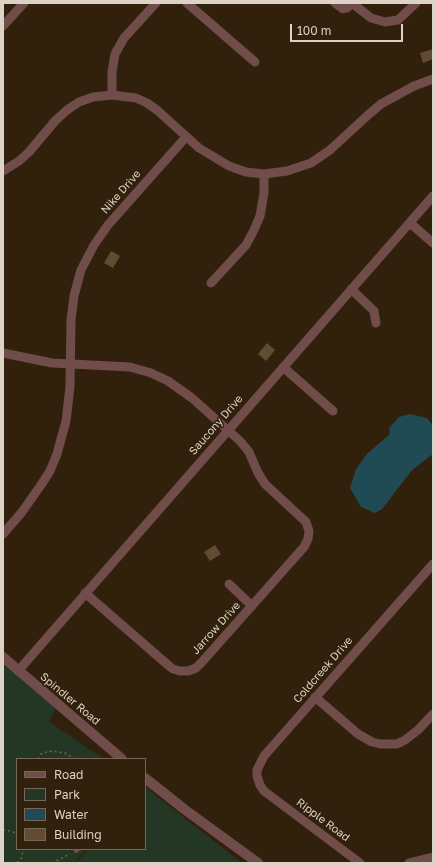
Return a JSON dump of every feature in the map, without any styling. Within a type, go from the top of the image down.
[{"type":"street","points":[[3,26],[24,3]]},
{"type":"street","points":[[112,94],[112,67],[115,54],[124,38],[156,3]]},
{"type":"street","points":[[187,3],[255,62]]},
{"type":"street","points":[[335,3],[343,9],[347,8],[352,3],[371,18],[385,22],[398,20],[416,3]]},
{"type":"street","points":[[3,171],[19,161],[29,152],[66,110],[79,102],[93,97],[112,94],[136,98],[147,103],[213,158],[230,166],[246,172],[264,174],[287,171],[311,163],[330,150],[381,104],[414,86],[433,79]]},
{"type":"street","name":"Nike Drive","points":[[3,534],[42,485],[57,454],[66,421],[70,387],[74,296],[81,270],[94,245],[108,225],[186,137]]},
{"type":"street","points":[[211,283],[246,244],[254,230],[260,216],[264,193],[264,174]]},
{"type":"street","name":"Saucony Drive","points":[[18,671],[433,196]]},
{"type":"street","points":[[410,223],[433,243]]},
{"type":"street","points":[[351,289],[374,311],[376,323]]},
{"type":"street","points":[[3,354],[52,363],[130,367],[151,373],[168,381],[186,393],[228,430]]},
{"type":"street","points":[[283,367],[333,411]]},
{"type":"street","name":"Jarrow Drive","points":[[85,593],[173,669],[184,672],[196,668],[202,662],[304,547],[308,539],[309,531],[306,522],[266,484],[245,447],[228,430]]},
{"type":"street","name":"Coldcreek Drive","points":[[272,796],[260,785],[257,776],[259,762],[433,564]]},
{"type":"street","points":[[229,584],[252,606]]},
{"type":"street","name":"Spindler Road","points":[[3,657],[121,758]]},
{"type":"street","points":[[316,697],[365,739],[372,742],[389,745],[412,736],[433,714]]},
{"type":"street","points":[[146,779],[184,809],[258,863]]},
{"type":"street","name":"Ripple Road","points":[[272,796],[360,863]]},
{"type":"street","points":[[409,863],[433,857]]},
{"type":"path","points":[[39,758],[42,753],[52,751],[60,752],[71,758]]},
{"type":"path","points":[[3,830],[16,834]]},
{"type":"path","points":[[12,863],[18,862],[22,857],[23,850]]},
{"type":"path","points":[[52,863],[77,850]]},
{"type":"green space","points":[[3,657],[57,705],[49,722],[103,758],[16,758],[16,850],[85,850],[74,863],[3,863]]},
{"type":"green space","points":[[146,788],[242,863],[76,863],[87,850],[146,850]]},
{"type":"water","points":[[410,414],[427,418],[433,426],[433,454],[412,470],[382,509],[375,513],[361,507],[350,488],[356,469],[367,454],[390,434],[389,428],[399,417]]},
{"type":"building","points":[[433,49],[433,59],[423,63],[420,53]]},
{"type":"building","points":[[111,251],[120,256],[113,268],[104,263]]},
{"type":"building","points":[[267,343],[275,350],[266,361],[258,354]]},
{"type":"building","points":[[215,545],[221,554],[210,561],[204,552]]}]
